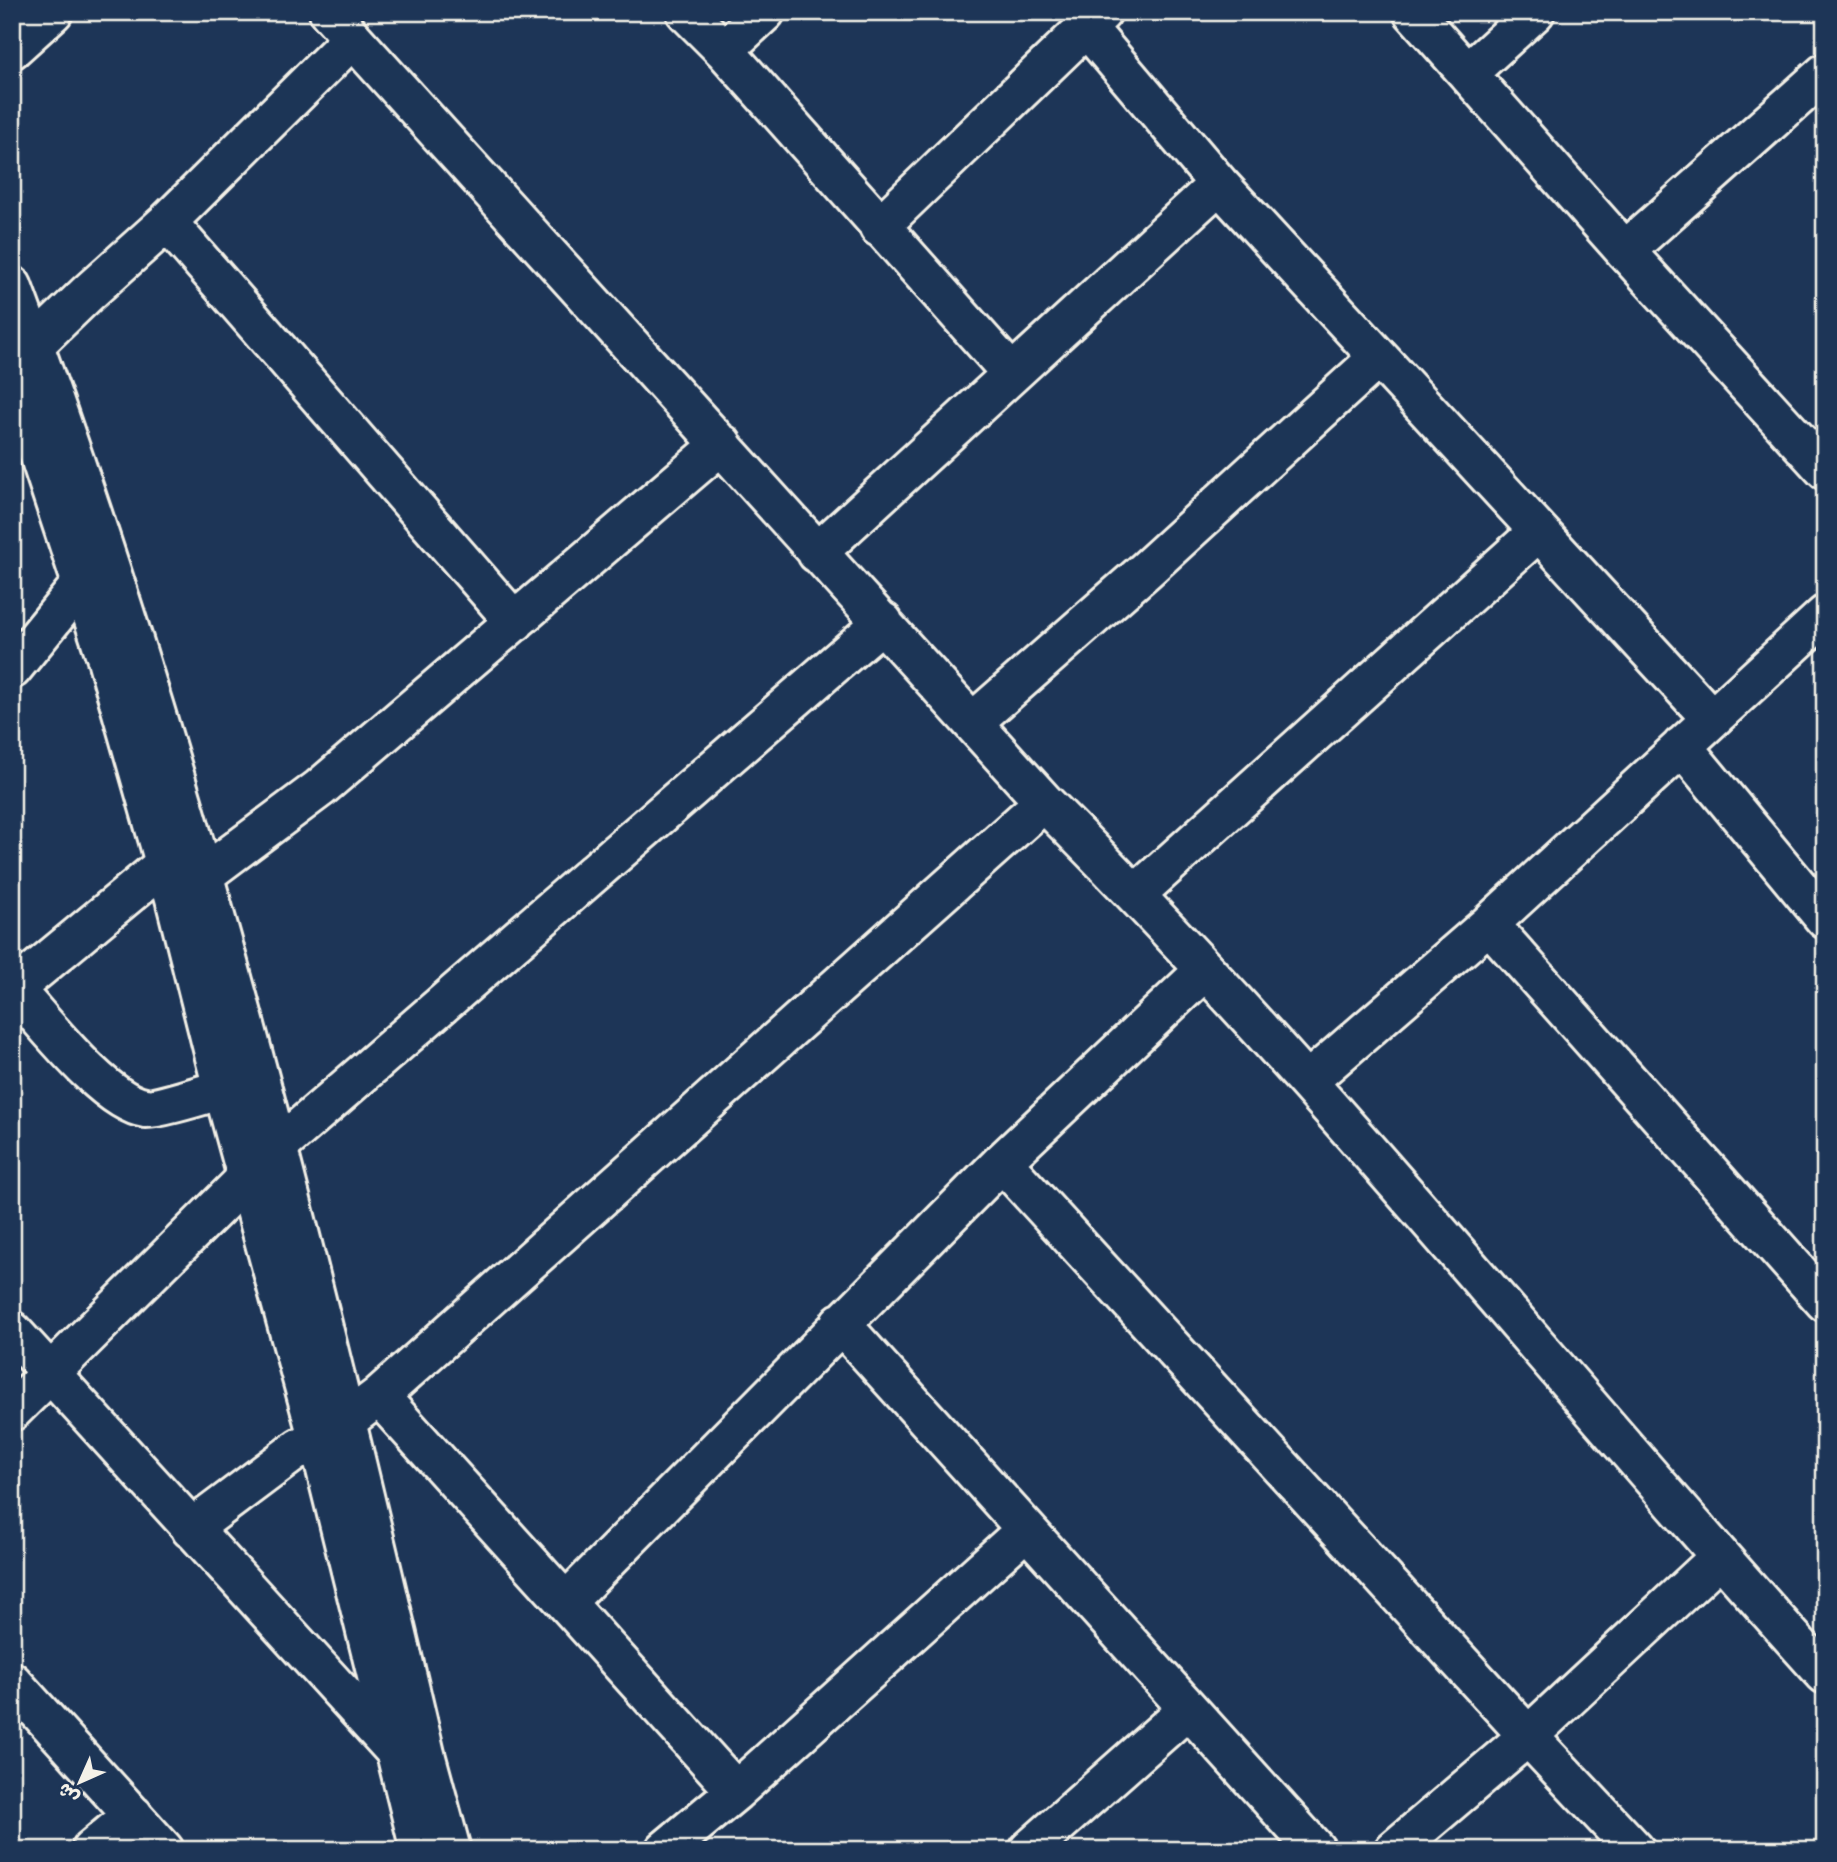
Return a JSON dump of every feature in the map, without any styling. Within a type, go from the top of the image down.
[{"type":"street","points":[[12,49],[53,12]]},
{"type":"street","points":[[686,12],[724,50],[1012,374]]},
{"type":"street","points":[[724,50],[765,12]]},
{"type":"street","points":[[1413,12],[1625,251],[1825,470]]},
{"type":"street","points":[[1468,73],[1535,12]]},
{"type":"street","points":[[879,227],[1095,20],[1219,184],[1711,718]]},
{"type":"street","points":[[23,359],[89,292],[167,222],[340,26],[1044,802],[1136,894],[1308,1082],[1720,1557],[1824,1672]]},
{"type":"street","points":[[1625,251],[1825,73]]},
{"type":"street","points":[[817,553],[1219,184]]},
{"type":"street","points":[[167,222],[515,622]]},
{"type":"street","points":[[12,286],[23,359],[82,583],[107,659],[165,864],[223,1089],[248,1176],[332,1429],[451,1850]]},
{"type":"street","points":[[973,722],[1146,570],[1378,358]]},
{"type":"street","points":[[23,359],[120,603],[205,874],[279,1146],[396,1752],[420,1850]]},
{"type":"street","points":[[205,874],[320,788],[722,444]]},
{"type":"street","points":[[1136,894],[1538,532]]},
{"type":"street","points":[[12,669],[82,583]]},
{"type":"street","points":[[1308,1082],[1489,924],[1825,615]]},
{"type":"street","points":[[12,1411],[279,1146],[883,622]]},
{"type":"street","points":[[1682,746],[1825,919]]},
{"type":"street","points":[[191,1529],[299,1448],[379,1396],[1044,802]]},
{"type":"street","points":[[165,864],[13,988],[99,1083],[121,1099],[146,1109],[223,1089]]},
{"type":"street","points":[[1489,924],[1825,1302]]},
{"type":"street","points":[[566,1602],[1002,1162],[1205,970]]},
{"type":"street","points":[[1002,1162],[1636,1850]]},
{"type":"street","points":[[840,1323],[1316,1850]]},
{"type":"street","points":[[12,1331],[396,1752]]},
{"type":"street","points":[[379,1396],[736,1791]]},
{"type":"street","points":[[665,1850],[736,1791],[1026,1530]]},
{"type":"street","points":[[1394,1850],[1528,1735],[1720,1557]]},
{"type":"street","points":[[12,1682],[164,1850]]},
{"type":"street","points":[[1029,1850],[1188,1709]]},
{"type":"street","points":[[91,1850],[133,1815]]}]
